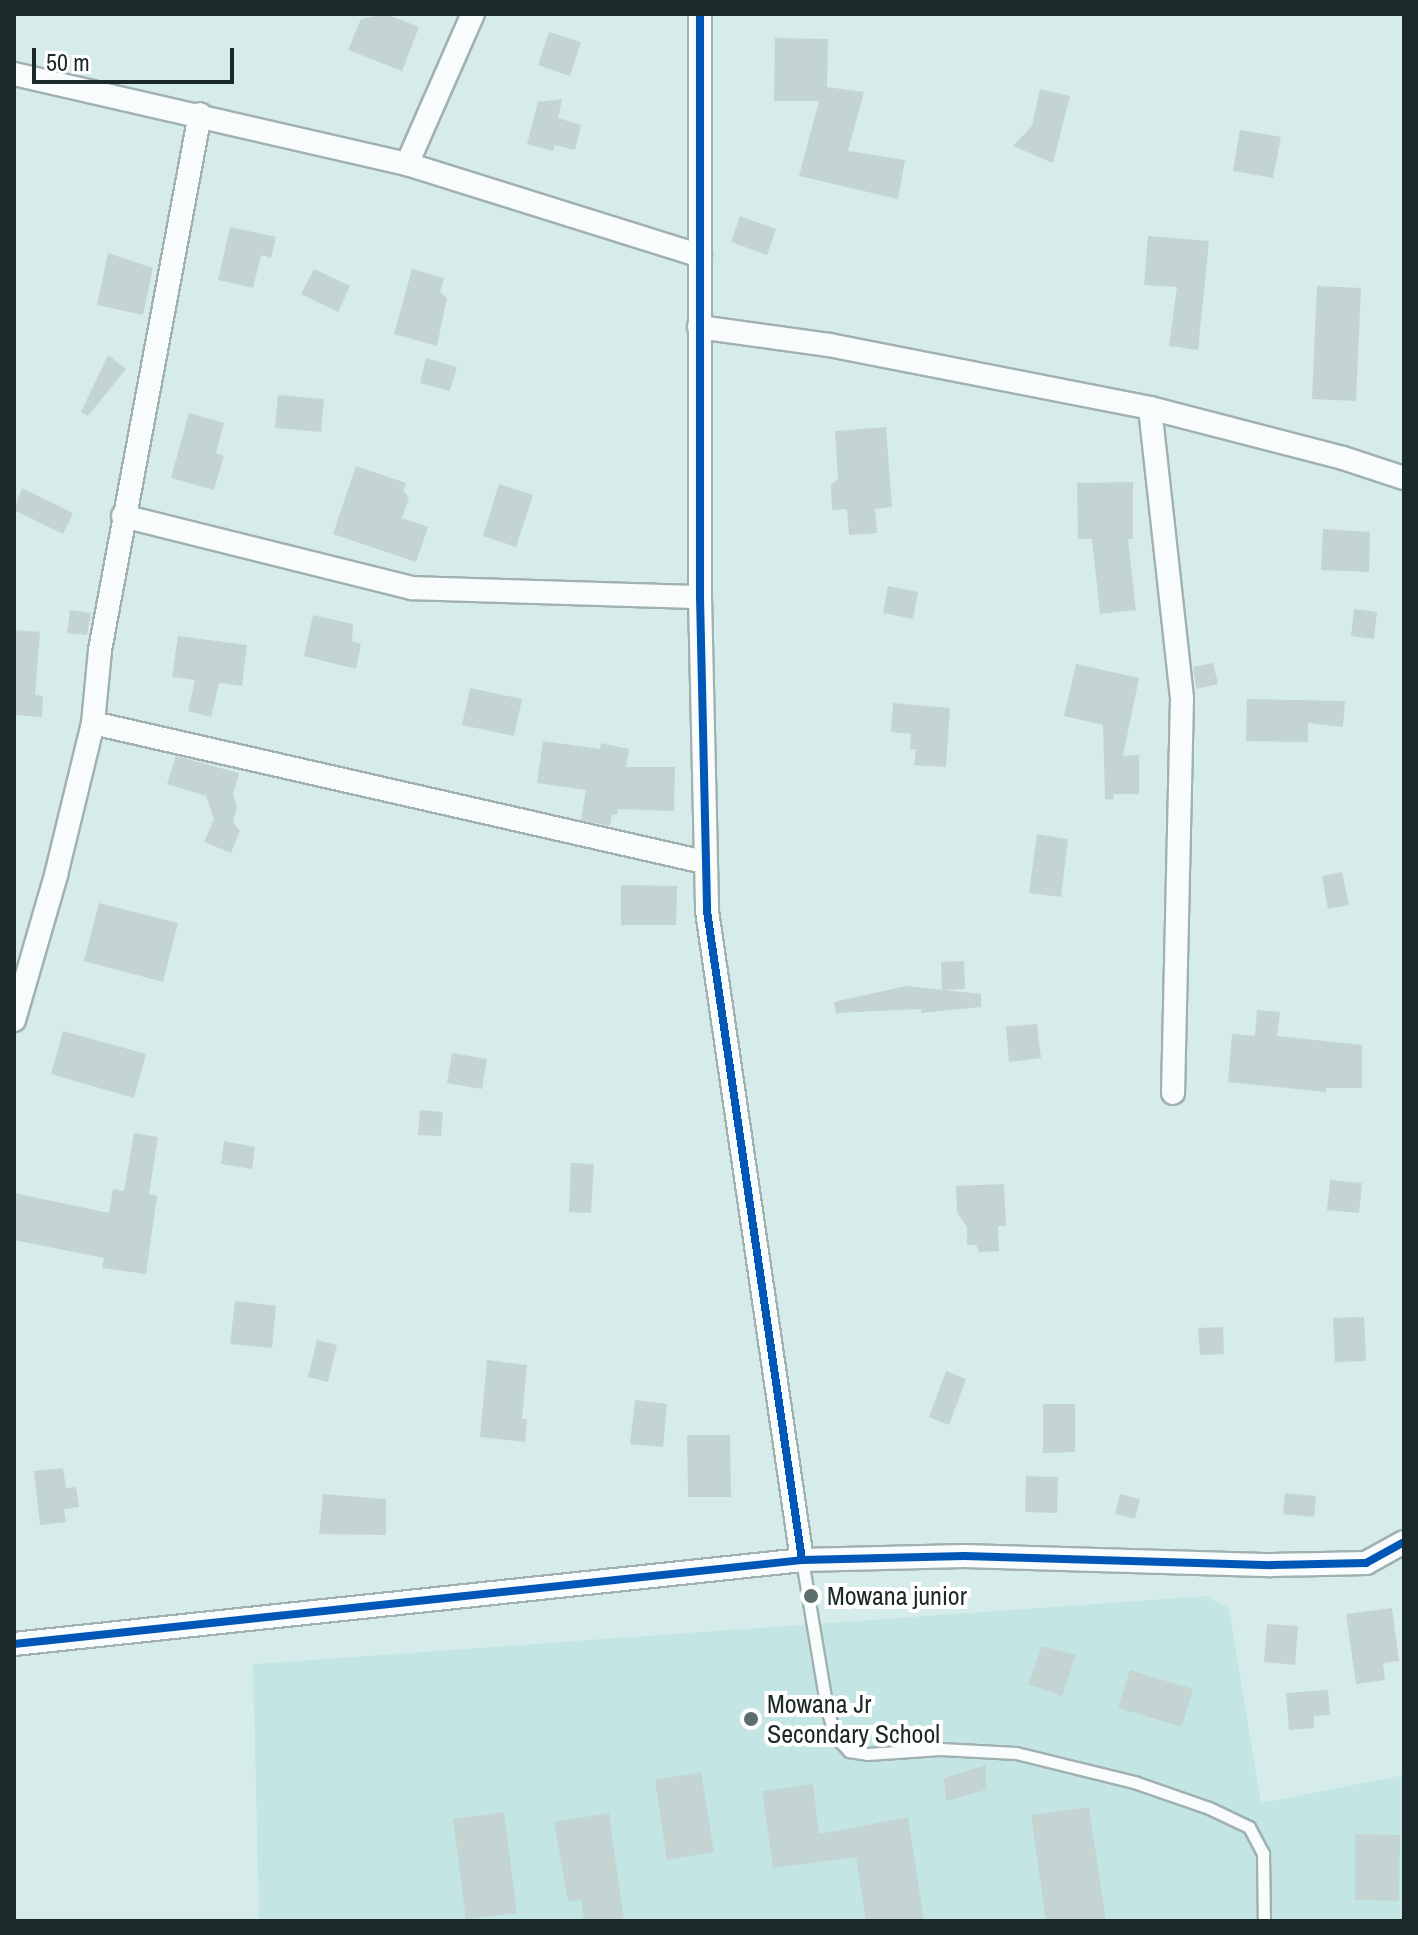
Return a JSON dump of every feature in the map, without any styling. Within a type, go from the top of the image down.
[{"type":"street","points":[[407,164],[473,14]]},
{"type":"street","points":[[700,14],[700,597],[704,862],[709,927],[802,1560]]},
{"type":"street","points":[[14,74],[200,114],[407,164],[700,256]]},
{"type":"street","points":[[14,1020],[56,875],[93,723],[100,650],[123,516],[200,114]]},
{"type":"street","points":[[699,327],[829,345],[1150,408],[1343,458],[1404,478]]},
{"type":"street","points":[[1150,408],[1182,698],[1173,1093]]},
{"type":"street","points":[[123,516],[412,588],[700,597]]},
{"type":"street","points":[[93,723],[704,862]]},
{"type":"street","points":[[14,1644],[802,1560],[964,1556],[1272,1565],[1366,1563],[1404,1542]]},
{"type":"lane","points":[[802,1560],[827,1709],[835,1736],[849,1751],[867,1754],[940,1749],[1016,1753],[1134,1782],[1209,1808],[1249,1827],[1263,1853],[1264,1921]]},
{"type":"shaded area","name":"Mowana Jr Secondary School","points":[[1205,1596],[1229,1608],[1261,1803],[1404,1775],[1404,1921],[259,1921],[253,1664]]},
{"type":"building","points":[[386,14],[419,27],[402,71],[348,50],[361,19]]},
{"type":"building","points":[[549,32],[581,42],[570,76],[538,65]]},
{"type":"building","points":[[775,38],[828,39],[827,87],[864,92],[848,151],[905,160],[898,199],[799,176],[819,101],[774,101]]},
{"type":"building","points":[[1040,89],[1070,96],[1053,163],[1013,146],[1032,126]]},
{"type":"building","points":[[562,99],[558,118],[581,125],[575,150],[555,145],[553,151],[527,144],[538,102]]},
{"type":"building","points":[[1240,130],[1281,137],[1273,178],[1233,171]]},
{"type":"building","points":[[740,216],[776,229],[767,255],[731,242]]},
{"type":"building","points":[[230,227],[276,237],[271,258],[261,255],[253,288],[218,280]]},
{"type":"building","points":[[1148,236],[1209,241],[1198,350],[1169,346],[1177,287],[1144,285]]},
{"type":"building","points":[[108,253],[153,268],[143,315],[97,305]]},
{"type":"building","points":[[314,269],[350,286],[338,312],[301,294]]},
{"type":"building","points":[[412,269],[444,278],[440,292],[447,298],[437,346],[394,334]]},
{"type":"building","points":[[1317,286],[1361,288],[1356,401],[1312,399]]},
{"type":"building","points":[[108,355],[126,369],[88,416],[81,412]]},
{"type":"building","points":[[426,358],[457,367],[450,391],[420,383]]},
{"type":"building","points":[[278,395],[324,399],[321,432],[275,428]]},
{"type":"building","points":[[189,413],[224,423],[216,453],[224,456],[214,490],[171,478]]},
{"type":"building","points":[[886,427],[892,507],[875,509],[877,533],[849,535],[847,509],[832,510],[831,485],[838,479],[835,431]]},
{"type":"building","points":[[356,466],[406,483],[403,491],[409,498],[402,518],[428,527],[416,562],[333,534]]},
{"type":"building","points":[[1133,482],[1133,539],[1128,539],[1136,610],[1100,614],[1092,539],[1078,539],[1077,483]]},
{"type":"building","points":[[499,484],[533,495],[516,547],[483,536]]},
{"type":"building","points":[[22,488],[73,513],[63,534],[14,510]]},
{"type":"building","points":[[1323,529],[1370,532],[1369,572],[1321,570]]},
{"type":"building","points":[[888,586],[918,592],[913,619],[883,613]]},
{"type":"building","points":[[1354,609],[1377,612],[1374,639],[1351,636]]},
{"type":"building","points":[[70,610],[91,613],[87,635],[67,633]]},
{"type":"building","points":[[313,615],[353,624],[352,641],[361,644],[356,669],[304,656]]},
{"type":"building","points":[[14,630],[40,632],[35,695],[43,696],[42,717],[14,715]]},
{"type":"building","points":[[178,636],[247,645],[242,686],[219,683],[211,717],[188,711],[195,680],[172,677]]},
{"type":"building","points":[[1213,663],[1218,684],[1196,689],[1193,667]]},
{"type":"building","points":[[1076,664],[1139,678],[1123,756],[1139,755],[1139,794],[1114,794],[1113,800],[1105,799],[1103,725],[1064,716]]},
{"type":"building","points":[[470,688],[522,699],[514,736],[462,725]]},
{"type":"building","points":[[1247,699],[1345,701],[1343,727],[1308,723],[1308,742],[1246,741]]},
{"type":"building","points":[[893,703],[950,708],[946,767],[914,765],[916,749],[910,749],[911,734],[891,732]]},
{"type":"building","points":[[543,741],[600,749],[601,743],[629,749],[626,767],[675,767],[674,811],[618,809],[617,815],[612,814],[610,826],[581,820],[586,790],[537,783]]},
{"type":"building","points":[[176,756],[239,773],[233,794],[237,807],[233,822],[240,831],[231,853],[204,842],[214,819],[206,796],[167,784]]},
{"type":"building","points":[[1037,834],[1068,839],[1061,897],[1029,893]]},
{"type":"building","points":[[1342,872],[1349,905],[1328,909],[1322,876]]},
{"type":"building","points":[[621,885],[677,886],[676,925],[621,925]]},
{"type":"building","points":[[99,903],[178,923],[163,982],[84,961]]},
{"type":"building","points":[[964,961],[965,989],[942,990],[941,962]]},
{"type":"building","points":[[906,986],[981,994],[981,1007],[921,1013],[921,1009],[836,1013],[834,1002]]},
{"type":"building","points":[[1257,1010],[1280,1012],[1277,1036],[1362,1045],[1362,1088],[1326,1088],[1326,1092],[1228,1082],[1232,1034],[1255,1036]]},
{"type":"building","points":[[1037,1024],[1041,1058],[1009,1062],[1006,1027]]},
{"type":"building","points":[[63,1031],[146,1054],[134,1098],[51,1074]]},
{"type":"building","points":[[452,1053],[487,1059],[482,1089],[447,1083]]},
{"type":"building","points":[[420,1110],[443,1112],[441,1136],[418,1135]]},
{"type":"building","points":[[134,1133],[158,1137],[149,1194],[157,1196],[146,1274],[102,1268],[104,1258],[14,1240],[14,1193],[109,1213],[113,1189],[124,1191]]},
{"type":"building","points":[[224,1141],[255,1147],[252,1169],[221,1164]]},
{"type":"building","points":[[571,1163],[594,1164],[591,1213],[569,1212]]},
{"type":"building","points":[[1330,1180],[1362,1183],[1359,1213],[1327,1210]]},
{"type":"building","points":[[1004,1184],[1006,1226],[998,1226],[999,1251],[979,1252],[976,1245],[967,1245],[967,1227],[957,1213],[956,1186]]},
{"type":"building","points":[[235,1301],[276,1306],[272,1348],[230,1344]]},
{"type":"building","points":[[1364,1317],[1366,1361],[1335,1362],[1333,1318]]},
{"type":"building","points":[[1223,1327],[1224,1354],[1200,1355],[1198,1328]]},
{"type":"building","points":[[317,1340],[337,1345],[328,1382],[308,1377]]},
{"type":"building","points":[[487,1360],[527,1365],[522,1419],[527,1419],[525,1442],[480,1437]]},
{"type":"building","points":[[946,1371],[966,1379],[949,1425],[929,1417]]},
{"type":"building","points":[[635,1400],[667,1404],[663,1447],[630,1444]]},
{"type":"building","points":[[1043,1404],[1075,1404],[1075,1452],[1043,1453]]},
{"type":"building","points":[[687,1435],[730,1435],[731,1497],[688,1497]]},
{"type":"building","points":[[63,1468],[66,1488],[76,1487],[79,1507],[64,1509],[66,1522],[40,1525],[34,1471]]},
{"type":"building","points":[[1026,1476],[1058,1477],[1057,1513],[1025,1512]]},
{"type":"building","points":[[1285,1493],[1316,1496],[1314,1517],[1283,1514]]},
{"type":"building","points":[[323,1494],[386,1499],[386,1535],[319,1534]]},
{"type":"building","points":[[1120,1494],[1140,1499],[1135,1519],[1115,1514]]},
{"type":"building","points":[[1392,1608],[1399,1661],[1383,1663],[1385,1680],[1356,1684],[1346,1614]]},
{"type":"building","points":[[1267,1624],[1298,1626],[1295,1665],[1264,1662]]},
{"type":"building","points":[[1042,1646],[1076,1655],[1062,1696],[1028,1684]]},
{"type":"building","points":[[1130,1670],[1193,1689],[1182,1727],[1118,1708]]},
{"type":"building","points":[[1328,1690],[1330,1715],[1314,1716],[1314,1728],[1289,1730],[1286,1693]]},
{"type":"building","points":[[986,1765],[986,1790],[946,1801],[944,1778]]},
{"type":"building","points":[[701,1772],[714,1852],[667,1860],[655,1780]]},
{"type":"building","points":[[813,1784],[819,1834],[908,1817],[924,1921],[866,1921],[856,1857],[773,1868],[762,1791]]},
{"type":"building","points":[[1089,1807],[1106,1921],[1046,1921],[1031,1815]]},
{"type":"building","points":[[504,1812],[517,1913],[466,1919],[453,1819]]},
{"type":"building","points":[[609,1813],[624,1921],[584,1921],[581,1900],[568,1902],[554,1822]]},
{"type":"building","points":[[1355,1834],[1400,1835],[1399,1901],[1355,1900]]},
{"type":"cycle path","points":[[700,14],[700,597],[707,911],[802,1560]]},
{"type":"cycle path","points":[[14,1644],[802,1560],[964,1556],[1272,1565],[1366,1563],[1404,1542]]},
{"type":"place","name":"Mowana junior","points":[[811,1596]]},
{"type":"place","name":"Mowana Jr Secondary School","points":[[751,1719]]}]
